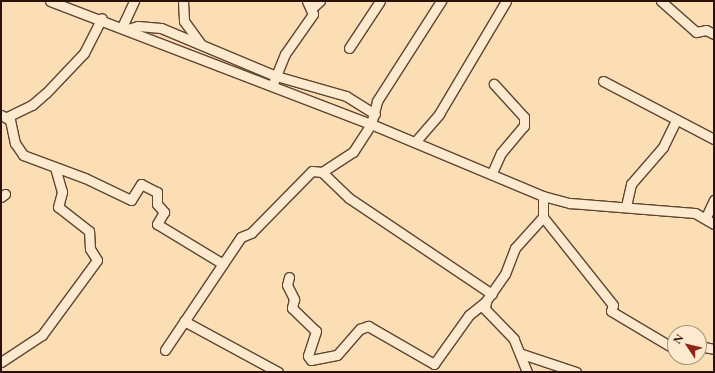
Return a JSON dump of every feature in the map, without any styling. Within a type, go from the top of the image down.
[{"type":"street","points":[[50,1],[102,18],[200,58],[371,124],[492,173],[543,196],[570,203],[696,212],[706,217],[714,224]]},
{"type":"street","points":[[124,28],[134,1]]},
{"type":"street","points":[[183,1],[184,21],[201,44],[200,58]]},
{"type":"street","points":[[272,86],[285,54],[313,14],[309,5],[320,1]]},
{"type":"street","points":[[349,48],[380,1]]},
{"type":"street","points":[[165,350],[241,237],[251,233],[312,171],[322,172],[354,152],[371,124],[375,114],[377,101],[441,1]]},
{"type":"street","points":[[415,142],[439,114],[506,1]]},
{"type":"street","points":[[661,1],[696,32],[706,30],[714,34]]},
{"type":"street","points":[[102,18],[84,53],[46,93],[32,105],[4,116],[23,155],[131,200],[141,184],[146,185],[157,192],[157,204],[164,212],[157,224],[223,264]]},
{"type":"street","points":[[124,28],[138,26],[161,28],[276,76],[321,86],[354,100],[375,114]]},
{"type":"street","points":[[603,81],[675,122],[714,139]]},
{"type":"street","points":[[492,173],[501,153],[524,126],[524,117],[494,84]]},
{"type":"street","points":[[626,206],[631,184],[663,147],[675,122]]},
{"type":"street","points":[[1,362],[42,335],[97,260],[90,249],[89,231],[58,207],[62,192],[55,168]]},
{"type":"street","points":[[322,172],[349,198],[489,297]]},
{"type":"street","points":[[543,196],[543,217],[613,305],[611,311],[667,344]]},
{"type":"street","points":[[706,217],[714,200]]},
{"type":"street","points":[[527,372],[522,354],[502,324],[485,309],[489,297],[515,248],[543,217]]},
{"type":"street","points":[[289,277],[287,285],[294,299],[292,308],[316,331],[308,356],[311,360],[337,355],[360,329],[368,326],[434,364],[468,314],[489,297]]},
{"type":"street","points":[[184,321],[278,372]]},
{"type":"street","points":[[522,354],[576,372]]}]
